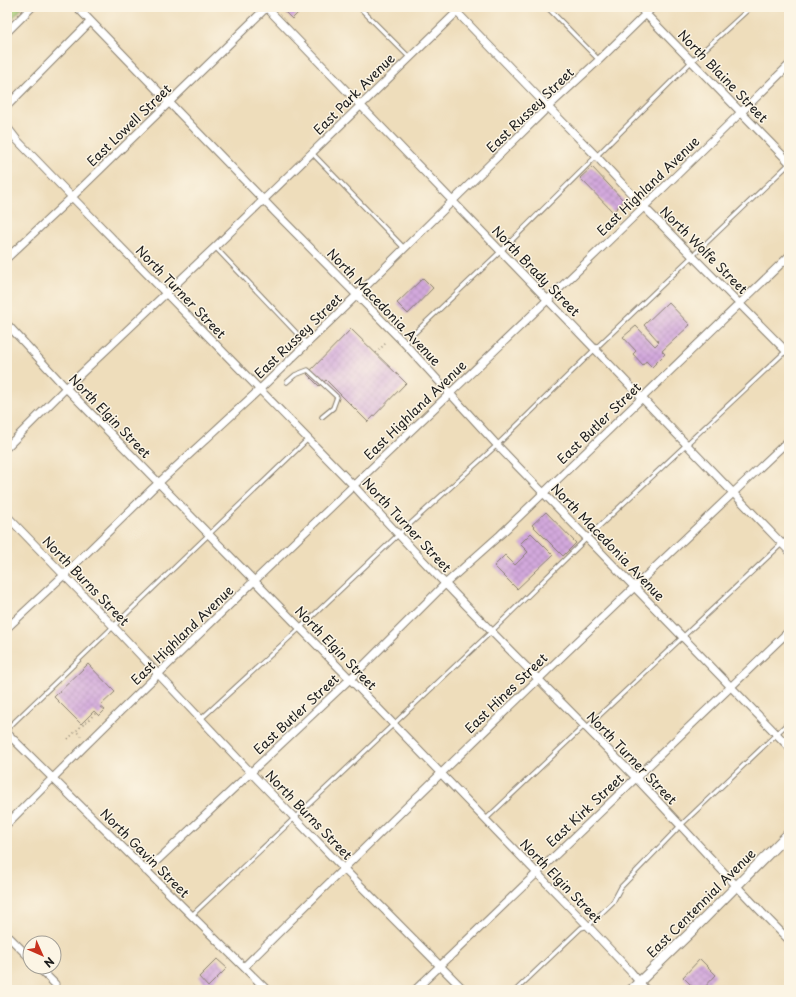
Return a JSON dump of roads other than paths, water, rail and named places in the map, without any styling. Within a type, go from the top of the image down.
[{"type":"street","points":[[7,32],[32,7]]},
{"type":"street","name":"North Macedonia Avenue","points":[[77,7],[404,343],[497,445],[789,747]]},
{"type":"street","name":"East Lowell Street","points":[[7,258],[72,198],[266,7]]},
{"type":"street","name":"North Brady Street","points":[[266,7],[361,104],[547,300],[789,551]]},
{"type":"street","name":"North Blaine Street","points":[[639,7],[789,163]]},
{"type":"street","name":"East Russey Street","points":[[7,628],[152,489],[259,390],[548,107],[653,7]]},
{"type":"street","name":"East Park Avenue","points":[[7,447],[66,388],[312,153],[457,9]]},
{"type":"street","name":"North Wolfe Street","points":[[457,9],[644,207],[788,351]]},
{"type":"street","points":[[7,106],[90,22]]},
{"type":"street","name":"East Highland Avenue","points":[[7,824],[52,778],[254,581],[644,207],[789,65]]},
{"type":"street","name":"North Turner Street","points":[[7,127],[17,140],[72,198],[354,486],[398,535],[636,779],[722,870],[736,887],[789,940]]},
{"type":"street","name":"East Butler Street","points":[[146,871],[350,679],[445,584],[500,534],[789,256]]},
{"type":"street","name":"North Elgin Street","points":[[7,324],[66,388],[588,926],[646,990]]},
{"type":"street","name":"East Hines Street","points":[[244,967],[343,868],[538,678],[789,440]]},
{"type":"street","name":"North Burns Street","points":[[7,516],[343,868],[464,990]]},
{"type":"street","name":"East Kirk Street","points":[[415,990],[789,631]]},
{"type":"street","name":"North Gavin Street","points":[[7,733],[267,990]]},
{"type":"street","name":"East Centennial Avenue","points":[[630,990],[640,982],[789,833]]},
{"type":"street","points":[[7,935],[22,950]]},
{"type":"street","points":[[46,975],[55,984]]},
{"type":"lane","points":[[359,7],[409,57]]},
{"type":"lane","points":[[547,7],[599,60]]},
{"type":"lane","points":[[404,343],[501,251],[692,62],[751,7]]},
{"type":"lane","points":[[312,153],[404,249]]},
{"type":"lane","points":[[201,719],[398,535],[497,445],[789,163]]},
{"type":"lane","points":[[215,247],[306,343]]},
{"type":"lane","points":[[192,916],[686,444],[788,351]]},
{"type":"lane","points":[[287,382],[295,375],[308,370],[331,390],[337,397],[333,408],[322,417]]},
{"type":"lane","points":[[7,729],[308,439]]},
{"type":"lane","points":[[485,820],[789,537]]},
{"type":"lane","points":[[516,990],[581,928],[588,926],[613,902],[621,887],[680,826],[789,722]]}]
